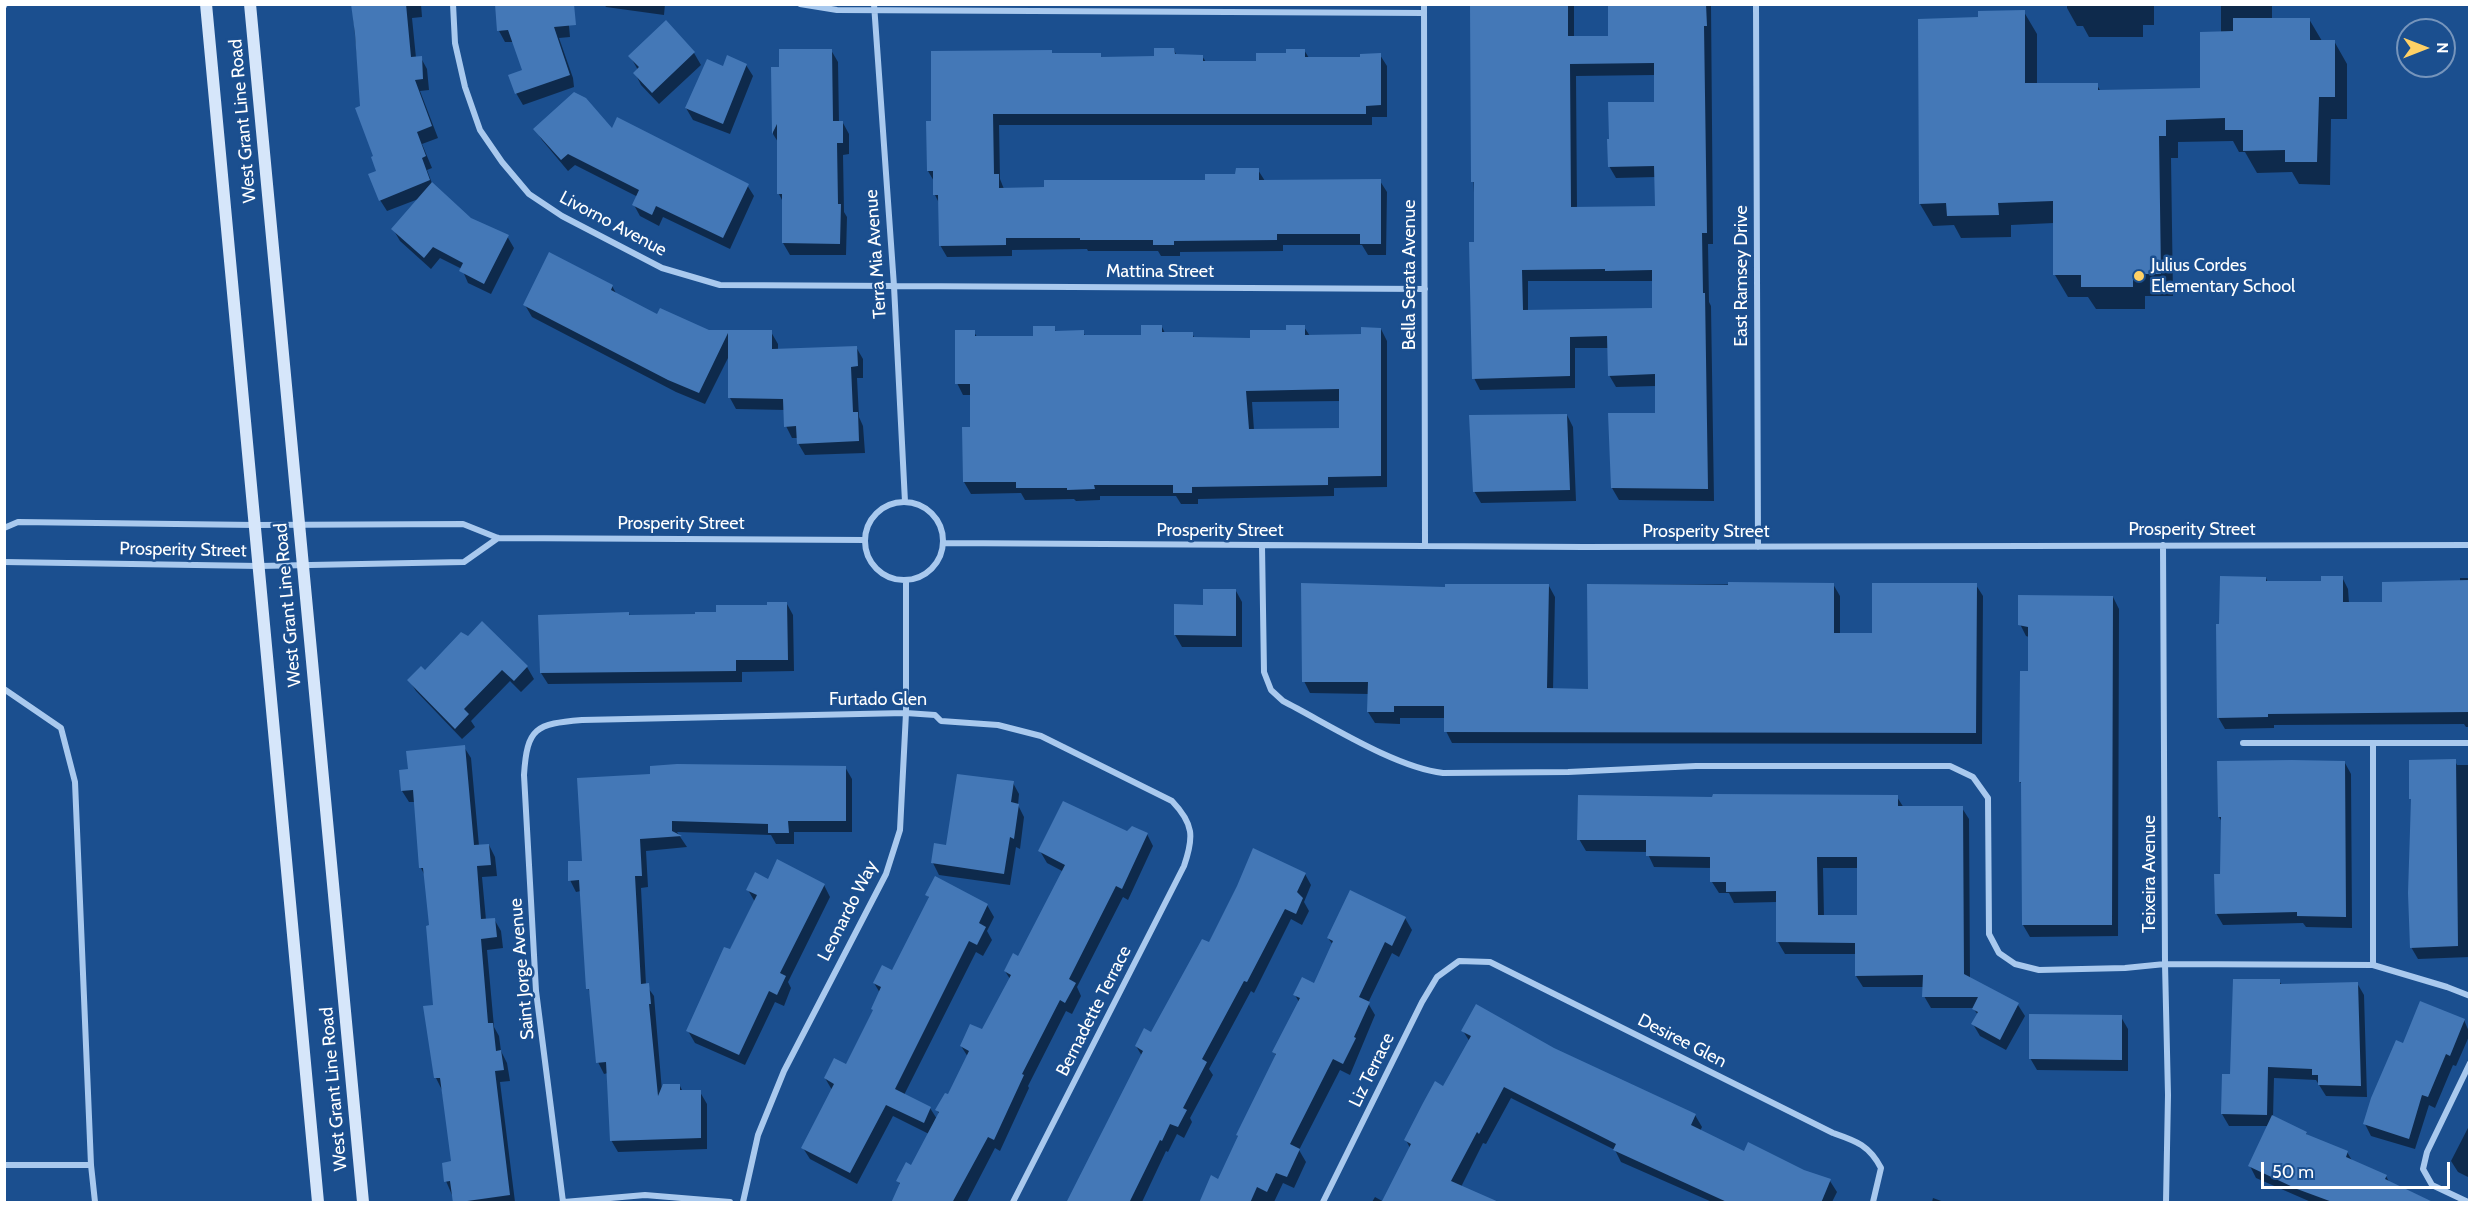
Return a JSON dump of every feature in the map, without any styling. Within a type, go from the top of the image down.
[{"type":"main road","name":"West Grant Line Road","points":[[206,4],[318,1203]]},
{"type":"main road","name":"West Grant Line Road","points":[[250,4],[363,1203]]},
{"type":"street","name":"Livorno Avenue","points":[[453,4],[455,43],[465,87],[480,130],[502,162],[529,194],[562,216],[662,268],[720,285],[894,286]]},
{"type":"street","points":[[800,4],[837,10],[874,8],[1424,13]]},
{"type":"street","name":"Bella Serata Avenue","points":[[1424,4],[1425,545]]},
{"type":"street","name":"East Ramsey Drive","points":[[1756,4],[1758,547]]},
{"type":"street","name":"Terra Mia Avenue","points":[[874,8],[894,286],[905,502]]},
{"type":"street","name":"Mattina Street","points":[[894,286],[1425,289]]},
{"type":"street","points":[[905,502],[917,504],[937,519],[942,531],[943,543],[935,565],[917,578],[906,581],[893,579],[881,573],[872,564],[866,553],[865,540],[867,528],[878,513],[893,504],[905,502]]},
{"type":"street","name":"Prosperity Street","points":[[4,528],[18,522],[255,525],[463,524],[498,538],[865,540]]},
{"type":"street","name":"Prosperity Street","points":[[4,562],[259,566],[464,562],[498,538]]},
{"type":"street","name":"Prosperity Street","points":[[943,543],[1758,547],[2469,545]]},
{"type":"street","name":"Teixeira Avenue","points":[[2163,545],[2165,964],[2168,1095],[2166,1203]]},
{"type":"street","points":[[1262,546],[1264,672],[1271,690],[1283,701],[1399,761],[1426,771],[1443,773],[1568,772],[1696,766],[1950,766],[1973,777],[1988,798],[1989,934],[1999,953],[2015,964],[2039,970],[2125,968],[2165,964],[2373,965],[2447,987],[2469,996]]},
{"type":"street","name":"Leonardo Way","points":[[743,1203],[758,1135],[784,1071],[886,874],[900,830],[906,713],[906,581]]},
{"type":"street","points":[[4,688],[61,728],[75,782],[91,1166],[95,1203]]},
{"type":"street","name":"Furtado Glen","points":[[532,733],[551,722],[582,720],[906,713],[935,715],[941,721],[998,725],[1041,736],[1172,801],[1186,816],[1190,829]]},
{"type":"street","name":"Saint Jorge Avenue","points":[[532,733],[526,751],[524,775],[536,991],[563,1203]]},
{"type":"street","points":[[2243,743],[2469,743]]},
{"type":"street","points":[[2373,743],[2373,965]]},
{"type":"street","name":"Bernadette Terrace","points":[[1013,1203],[1184,866],[1191,846],[1190,829]]},
{"type":"street","name":"Desiree Glen","points":[[1459,961],[1490,962],[1833,1133],[1859,1143],[1874,1155],[1881,1168],[1873,1203]]},
{"type":"street","name":"Liz Terrace","points":[[1323,1203],[1422,1002],[1437,977],[1459,961]]},
{"type":"street","points":[[2468,1203],[2432,1185],[2423,1169],[2427,1152],[2469,1063]]},
{"type":"street","points":[[4,1165],[91,1166]]},
{"type":"street","points":[[563,1203],[645,1195],[730,1203]]},
{"type":"building","points":[[351,4],[406,4],[411,57],[422,56],[423,79],[415,80],[432,126],[417,132],[426,156],[422,158],[430,180],[379,201],[368,174],[376,171],[371,157],[373,156],[355,108],[360,106]]},
{"type":"building","points":[[495,4],[574,4],[576,25],[554,27],[570,75],[515,94],[508,75],[522,70],[508,30],[497,31]]},
{"type":"building","points":[[1470,4],[1568,4],[1568,36],[1608,36],[1608,4],[1706,4],[1707,26],[1704,26],[1707,233],[1702,233],[1708,489],[1611,488],[1608,413],[1655,413],[1655,374],[1608,376],[1607,336],[1570,337],[1570,376],[1472,379],[1469,242],[1474,242],[1474,182],[1471,182]],"holes":[[[1654,63],[1654,102],[1608,102],[1609,139],[1607,139],[1608,167],[1654,166],[1655,206],[1571,207],[1570,64]],[[1605,269],[1605,271],[1652,270],[1652,308],[1523,310],[1522,270]]]},
{"type":"building","points":[[2025,10],[2025,83],[2098,83],[2098,90],[2200,88],[2200,32],[2233,31],[2233,18],[2310,18],[2310,40],[2335,40],[2335,97],[2319,97],[2317,162],[2285,162],[2285,150],[2243,151],[2243,130],[2225,130],[2225,118],[2166,120],[2166,136],[2159,136],[2161,274],[2133,274],[2133,287],[2081,287],[2081,275],[2053,275],[2053,201],[1998,203],[1999,215],[1947,216],[1946,203],[1919,204],[1918,19],[1978,17],[1978,11]]},
{"type":"building","points":[[666,20],[695,52],[652,93],[633,73],[639,67],[628,56]]},
{"type":"building","points":[[1154,48],[1174,48],[1175,54],[1203,55],[1203,61],[1256,61],[1256,53],[1286,53],[1286,49],[1305,49],[1305,57],[1360,57],[1360,54],[1381,53],[1381,105],[1366,106],[1366,114],[993,114],[994,174],[999,174],[999,188],[1044,187],[1044,180],[1205,180],[1205,174],[1235,174],[1236,168],[1259,168],[1259,180],[1381,179],[1381,244],[1360,244],[1360,234],[1277,234],[1277,240],[1174,241],[1174,245],[1153,245],[1153,240],[1006,238],[1006,245],[939,246],[938,195],[933,195],[933,171],[927,171],[926,121],[931,121],[931,51],[1052,50],[1052,53],[1101,53],[1101,57],[1154,56]]},
{"type":"building","points":[[779,49],[832,49],[833,121],[843,121],[843,143],[837,143],[838,204],[841,204],[840,244],[782,243],[782,194],[777,194],[777,124],[772,134],[771,67],[779,67]]},
{"type":"building","points":[[727,55],[747,64],[723,124],[685,108],[707,59],[723,66]]},
{"type":"building","points":[[574,92],[586,98],[612,128],[617,117],[749,184],[723,238],[656,206],[652,215],[632,205],[639,190],[568,154],[561,160],[533,129]]},
{"type":"building","points":[[432,182],[471,218],[509,235],[484,284],[459,271],[463,263],[433,247],[424,258],[391,229]]},
{"type":"building","points":[[549,252],[613,285],[611,290],[657,314],[660,308],[709,330],[772,330],[772,349],[857,346],[858,366],[851,367],[853,412],[858,412],[859,441],[797,444],[796,426],[784,427],[783,399],[728,398],[728,333],[699,393],[668,380],[523,305]]},
{"type":"building","points":[[1141,325],[1162,325],[1162,332],[1193,332],[1193,337],[1250,338],[1250,330],[1286,330],[1286,325],[1305,325],[1305,335],[1361,334],[1361,327],[1381,328],[1381,476],[1328,477],[1328,485],[1192,487],[1192,493],[1173,493],[1173,485],[1094,485],[1095,489],[1067,490],[1067,488],[1016,488],[1016,482],[963,482],[962,427],[970,427],[970,384],[955,384],[955,330],[975,330],[975,336],[1033,336],[1033,326],[1055,326],[1055,331],[1084,330],[1084,335],[1141,335]],"holes":[[[1339,389],[1339,428],[1249,429],[1246,391]]]},
{"type":"building","points":[[1567,414],[1570,490],[1473,492],[1469,415]]},
{"type":"building","points":[[2220,576],[2266,577],[2266,581],[2321,581],[2321,576],[2343,576],[2343,602],[2382,602],[2382,582],[2469,580],[2469,712],[2268,714],[2268,717],[2217,718],[2216,624],[2219,624]]},
{"type":"building","points":[[1728,582],[1834,583],[1834,633],[1872,633],[1872,583],[1977,583],[1976,733],[1444,732],[1444,706],[1394,706],[1394,712],[1367,712],[1368,682],[1302,682],[1301,583],[1445,587],[1445,584],[1549,584],[1547,688],[1588,689],[1587,584],[1728,585]]},
{"type":"building","points":[[1203,589],[1236,589],[1236,636],[1174,635],[1174,604],[1203,605]]},
{"type":"building","points":[[2018,595],[2113,596],[2112,925],[2022,925],[2021,782],[2019,782],[2020,671],[2028,671],[2028,627],[2018,625]]},
{"type":"building","points":[[767,602],[787,602],[788,660],[736,660],[736,671],[540,673],[538,615],[629,612],[629,615],[695,614],[695,612],[716,612],[716,605],[767,605]]},
{"type":"building","points":[[482,621],[528,666],[514,681],[502,670],[464,709],[469,714],[455,729],[407,680],[421,666],[425,670],[461,632],[468,636]]},
{"type":"building","points":[[465,745],[474,845],[489,844],[491,865],[477,866],[481,919],[495,918],[497,937],[481,939],[488,1023],[493,1023],[496,1051],[501,1050],[504,1070],[495,1071],[510,1195],[453,1203],[450,1181],[444,1182],[442,1163],[451,1161],[440,1078],[434,1078],[423,1006],[433,1005],[426,926],[429,925],[423,868],[419,868],[413,790],[401,791],[399,770],[408,769],[406,751]]},
{"type":"building","points":[[2456,759],[2458,946],[2410,948],[2409,760]]},
{"type":"building","points":[[2217,761],[2345,761],[2346,917],[2297,916],[2297,912],[2215,914],[2214,874],[2220,874],[2221,817],[2218,817]]},
{"type":"building","points":[[677,764],[846,766],[846,821],[788,821],[789,833],[768,833],[768,824],[672,821],[672,831],[682,836],[640,839],[642,876],[635,876],[641,984],[649,983],[658,1096],[663,1084],[680,1084],[680,1090],[701,1090],[701,1138],[610,1141],[606,1062],[596,1063],[589,989],[586,989],[579,880],[568,881],[568,861],[582,861],[577,778],[650,774],[650,766]]},
{"type":"building","points":[[957,774],[1014,781],[1011,802],[1019,804],[1014,839],[1010,837],[1004,874],[931,863],[934,843],[946,845]]},
{"type":"building","points":[[1713,794],[1898,795],[1898,806],[1963,806],[1964,974],[2019,1003],[2000,1040],[1971,1024],[1978,1012],[1972,1009],[1978,997],[1922,997],[1923,975],[1855,976],[1855,943],[1776,942],[1776,891],[1726,892],[1726,882],[1710,882],[1710,857],[1646,856],[1646,840],[1577,840],[1578,795],[1712,797]],"holes":[[[1817,857],[1857,857],[1857,915],[1818,915]]]},
{"type":"building","points":[[1063,801],[1127,831],[1132,826],[1148,833],[1122,889],[1116,886],[1069,979],[1076,983],[1065,1003],[1060,1000],[1022,1074],[1024,1075],[994,1140],[988,1137],[952,1203],[891,1203],[900,1183],[896,1181],[906,1162],[911,1165],[939,1112],[935,1110],[945,1093],[948,1094],[969,1051],[960,1046],[970,1024],[982,1029],[1011,975],[1004,971],[1013,953],[1018,956],[1065,865],[1038,851]]},
{"type":"building","points":[[1253,848],[1306,873],[1297,892],[1303,898],[1296,914],[1285,909],[1247,982],[1244,981],[1202,1059],[1207,1062],[1183,1108],[1187,1110],[1178,1127],[1170,1124],[1129,1203],[1066,1203],[1143,1051],[1135,1046],[1144,1028],[1151,1032],[1202,939],[1209,942]]},
{"type":"building","points":[[777,859],[825,884],[780,973],[786,976],[777,995],[769,991],[739,1055],[686,1031],[724,947],[730,949],[757,895],[746,890],[755,872],[768,879]]},
{"type":"building","points":[[935,876],[988,904],[979,923],[986,927],[977,945],[969,941],[895,1089],[931,1107],[924,1123],[886,1105],[850,1173],[801,1148],[834,1084],[824,1078],[834,1058],[846,1064],[873,1010],[871,1009],[881,987],[873,983],[882,965],[892,970],[929,897],[925,895]]},
{"type":"building","points":[[1350,890],[1406,917],[1392,946],[1385,942],[1359,997],[1370,1002],[1354,1037],[1356,1038],[1343,1064],[1333,1059],[1290,1144],[1300,1149],[1287,1177],[1276,1173],[1267,1192],[1257,1187],[1250,1203],[1199,1203],[1211,1175],[1218,1179],[1238,1136],[1236,1135],[1276,1054],[1272,1052],[1300,998],[1293,995],[1302,977],[1314,983],[1333,941],[1327,938]]},
{"type":"building","points":[[2233,979],[2280,979],[2280,984],[2358,982],[2361,1086],[2318,1085],[2318,1075],[2312,1075],[2312,1069],[2268,1067],[2267,1115],[2221,1114],[2222,1074],[2230,1074]]},
{"type":"building","points":[[2420,1001],[2465,1019],[2450,1056],[2446,1054],[2428,1097],[2422,1095],[2409,1139],[2363,1124],[2371,1098],[2396,1040],[2403,1043]]},
{"type":"building","points":[[1476,1004],[1554,1048],[1696,1114],[1691,1125],[1744,1151],[1748,1142],[1804,1170],[1831,1179],[1821,1203],[1729,1203],[1613,1150],[1616,1144],[1504,1087],[1451,1181],[1501,1203],[1381,1203],[1411,1144],[1404,1140],[1423,1103],[1435,1081],[1443,1086],[1471,1036],[1461,1031]]},
{"type":"building","points":[[2029,1014],[2122,1015],[2122,1060],[2029,1059]]},
{"type":"building","points":[[2272,1115],[2307,1132],[2306,1134],[2348,1151],[2346,1157],[2387,1175],[2385,1179],[2435,1203],[2335,1203],[2297,1189],[2248,1166]]},
{"type":"place","name":"Julius Cordes Elementary School","points":[[2139,276]]}]
